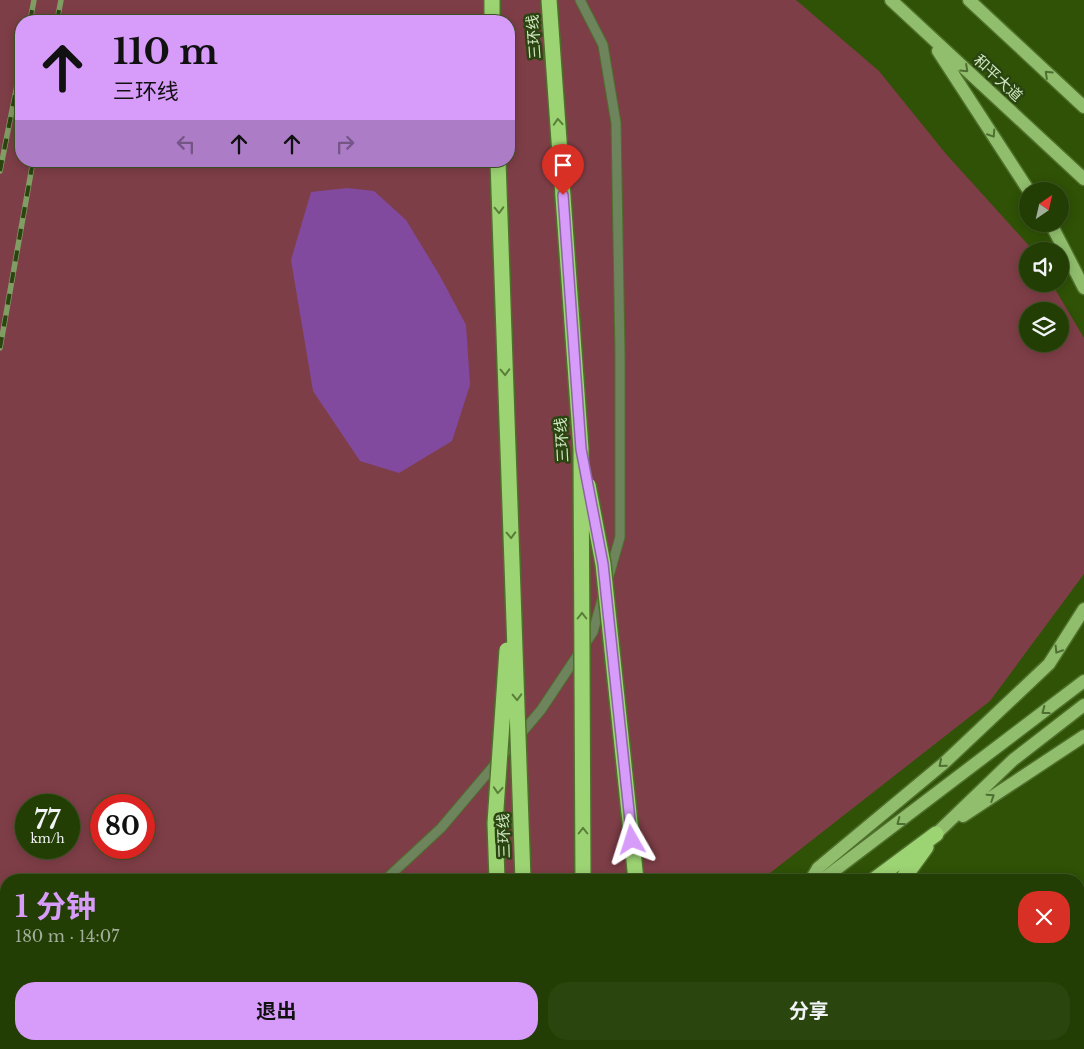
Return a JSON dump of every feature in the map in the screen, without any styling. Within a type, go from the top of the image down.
[{"type":"highway","points":[[492,0],[492,15]]},
{"type":"highway","name":"三环线","points":[[549,0],[581,449],[583,874]]},
{"type":"highway","name":"三环线","points":[[498,167],[523,874]]},
{"type":"highway","points":[[581,449],[603,564],[635,874]]},
{"type":"highway","points":[[497,874],[496,823],[512,566]]},
{"type":"highway","points":[[882,874],[936,834]]},
{"type":"highway","points":[[906,874],[936,834]]},
{"type":"main road","name":"和平大道","points":[[891,0],[1084,179]]},
{"type":"main road","points":[[969,0],[1084,107]]},
{"type":"main road","points":[[927,34],[1024,182]]},
{"type":"main road","points":[[1055,232],[1084,288]]},
{"type":"main road","points":[[814,874],[818,868],[943,764],[1049,664],[1084,609]]},
{"type":"main road","points":[[830,874],[1084,681]]},
{"type":"main road","points":[[936,834],[1013,760],[1084,704]]},
{"type":"main road","points":[[936,834],[1084,736]]},
{"type":"lane","points":[[391,874],[441,828],[541,710],[593,632],[620,538],[620,354],[616,123],[603,45],[580,0]]},
{"type":"shaded area","points":[[0,0],[796,0],[879,71],[946,154],[1026,242],[1019,242],[1019,292],[1057,292],[1063,302],[1019,302],[1019,352],[1069,352],[1069,313],[1084,338],[1084,574],[990,701],[769,874],[0,874]]},
{"type":"shaded area","points":[[347,188],[374,191],[406,220],[440,276],[466,325],[470,385],[452,441],[399,473],[360,461],[313,391],[291,260],[311,192]]},
{"type":"railway","points":[[31,15],[34,0]]},
{"type":"railway","points":[[58,15],[61,0]]},
{"type":"railway","points":[[0,171],[15,95]]},
{"type":"railway","points":[[0,348],[32,167]]},
{"type":"route","points":[[563,195],[581,449],[603,564],[632,840]]}]
